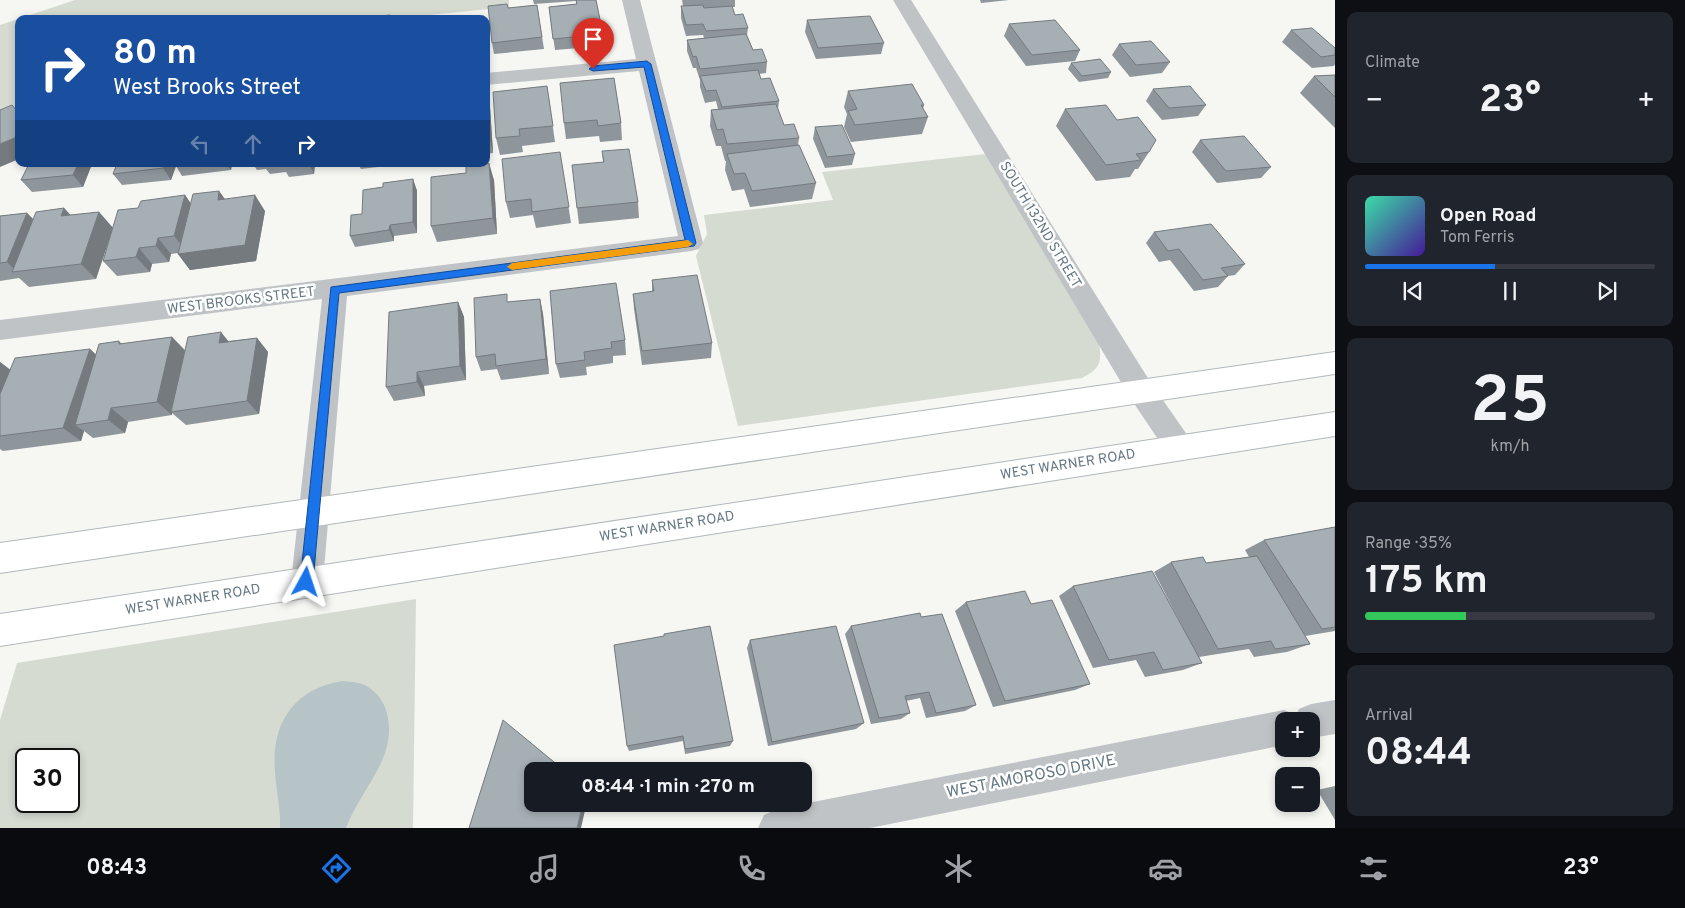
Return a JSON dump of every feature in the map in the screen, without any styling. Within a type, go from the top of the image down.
[{"type":"main road","points":[[0,558],[1335,363]]},
{"type":"main road","name":"WEST WARNER ROAD","points":[[0,630],[1335,424]]},
{"type":"street","points":[[490,79],[647,64],[631,0]]},
{"type":"street","name":"SOUTH 132ND STREET","points":[[902,0],[1141,391],[1180,448]]},
{"type":"street","name":"WEST BROOKS STREET","points":[[0,330],[335,290],[691,243],[647,64]]},
{"type":"street","points":[[306,582],[335,290]]},
{"type":"street","points":[[1320,720],[1335,717]]},
{"type":"street","name":"WEST AMOROSO DRIVE","points":[[777,828],[1275,729]]},
{"type":"shaded area","points":[[75,0],[509,0],[509,7],[430,15],[30,15]]},
{"type":"shaded area","points":[[15,20],[15,118],[0,121],[0,25]]},
{"type":"shaded area","points":[[986,154],[1099,343],[1100,360],[1093,372],[1082,378],[738,426],[696,256],[707,234],[704,215],[833,200],[822,172]]},
{"type":"shaded area","points":[[416,599],[413,828],[0,828],[0,720],[17,663]]},
{"type":"shaded area","points":[[342,681],[365,685],[375,693],[385,708],[388,717],[389,735],[381,763],[346,828],[280,828],[275,754],[277,738],[282,724],[289,711],[299,700],[325,685]]},
{"type":"building","points":[[576,0],[596,0],[603,34],[553,39],[549,7],[577,4]]},
{"type":"building","points":[[507,4],[508,8],[537,5],[542,37],[492,43],[488,6]]},
{"type":"building","points":[[703,5],[704,8],[732,6],[735,15],[743,14],[748,28],[706,31],[703,24],[686,25],[681,6]]},
{"type":"building","points":[[870,16],[884,43],[818,48],[807,20]]},
{"type":"building","points":[[1055,20],[1080,50],[1032,55],[1009,24]]},
{"type":"building","points":[[1312,28],[1335,48],[1335,55],[1321,57],[1291,30]]},
{"type":"building","points":[[746,34],[753,50],[762,49],[767,62],[700,69],[696,56],[693,57],[687,40]]},
{"type":"building","points":[[1151,41],[1170,62],[1136,65],[1119,44]]},
{"type":"building","points":[[1100,59],[1111,72],[1082,76],[1071,63]]},
{"type":"building","points":[[758,70],[761,79],[770,78],[779,101],[722,107],[716,90],[706,91],[700,76]]},
{"type":"building","points":[[1335,75],[1335,97],[1314,76]]},
{"type":"building","points":[[614,78],[621,123],[598,126],[597,120],[564,123],[560,83]]},
{"type":"building","points":[[912,84],[924,105],[921,105],[928,117],[855,125],[848,111],[857,109],[848,91]]},
{"type":"building","points":[[547,86],[553,126],[519,129],[520,136],[496,138],[493,92]]},
{"type":"building","points":[[1190,86],[1206,105],[1169,108],[1153,89]]},
{"type":"building","points":[[776,104],[784,125],[794,124],[799,138],[727,144],[723,129],[717,130],[711,110]]},
{"type":"building","points":[[12,105],[15,108],[15,138],[0,144],[0,110]]},
{"type":"building","points":[[1106,105],[1117,120],[1138,117],[1156,140],[1149,152],[1136,154],[1141,160],[1106,165],[1065,109]]},
{"type":"building","points":[[842,125],[855,154],[827,157],[815,127]]},
{"type":"building","points":[[1244,136],[1271,167],[1226,171],[1200,140]]},
{"type":"building","points":[[799,145],[816,183],[752,191],[745,173],[734,174],[727,154]]},
{"type":"building","points":[[629,149],[638,202],[577,208],[572,165],[604,162],[602,151]]},
{"type":"building","points":[[560,152],[569,207],[532,212],[531,199],[506,202],[502,159]]},
{"type":"building","points":[[28,167],[77,167],[73,175],[21,180]]},
{"type":"building","points":[[116,167],[164,167],[163,168],[113,174]]},
{"type":"building","points":[[466,167],[489,167],[493,218],[431,226],[431,177],[466,173]]},
{"type":"building","points":[[413,179],[413,222],[390,225],[389,230],[350,236],[351,215],[362,214],[363,190],[383,187],[383,183]]},
{"type":"building","points":[[219,191],[218,200],[255,195],[245,245],[178,254],[193,194]]},
{"type":"building","points":[[185,195],[174,236],[158,238],[156,246],[139,248],[136,257],[103,261],[118,210],[138,208],[141,201]]},
{"type":"building","points":[[64,208],[61,216],[99,212],[81,264],[12,272],[36,212]]},
{"type":"building","points":[[27,213],[7,262],[0,263],[0,216]]},
{"type":"building","points":[[1211,224],[1245,264],[1221,268],[1228,276],[1203,280],[1179,249],[1168,251],[1154,232]]},
{"type":"building","points":[[697,275],[712,343],[642,351],[633,294],[654,291],[652,280]]},
{"type":"building","points":[[616,283],[625,340],[611,342],[612,348],[584,352],[585,360],[556,364],[550,291]]},
{"type":"building","points":[[507,294],[507,302],[540,299],[546,359],[496,366],[495,354],[476,357],[474,298]]},
{"type":"building","points":[[458,302],[460,366],[417,372],[417,382],[386,387],[389,312]]},
{"type":"building","points":[[221,332],[219,343],[257,338],[247,401],[171,412],[188,337]]},
{"type":"building","points":[[172,337],[157,402],[111,408],[108,420],[75,425],[99,344],[119,341],[119,344]]},
{"type":"building","points":[[90,349],[63,428],[0,436],[0,394],[15,358]]},
{"type":"building","points":[[1335,527],[1335,627],[1322,629],[1264,540]]},
{"type":"building","points":[[1257,556],[1310,644],[1275,649],[1271,641],[1218,649],[1171,562],[1203,557],[1206,563]]},
{"type":"building","points":[[1152,571],[1202,663],[1163,670],[1154,652],[1109,660],[1073,586]]},
{"type":"building","points":[[1025,591],[1031,604],[1052,600],[1090,684],[1005,701],[966,602]]},
{"type":"building","points":[[920,613],[921,617],[942,614],[976,705],[936,713],[929,692],[905,696],[910,713],[879,718],[851,626]]},
{"type":"building","points":[[710,626],[733,741],[685,749],[683,736],[627,746],[614,645]]},
{"type":"building","points":[[836,626],[864,723],[772,742],[750,640]]},
{"type":"building","points":[[503,720],[554,762],[524,762],[524,812],[581,812],[577,828],[469,828]]},
{"type":"slow traffic","points":[[512,267],[688,244]]},
{"type":"route","points":[[306,582],[335,290],[691,243],[647,64],[593,69]]}]
